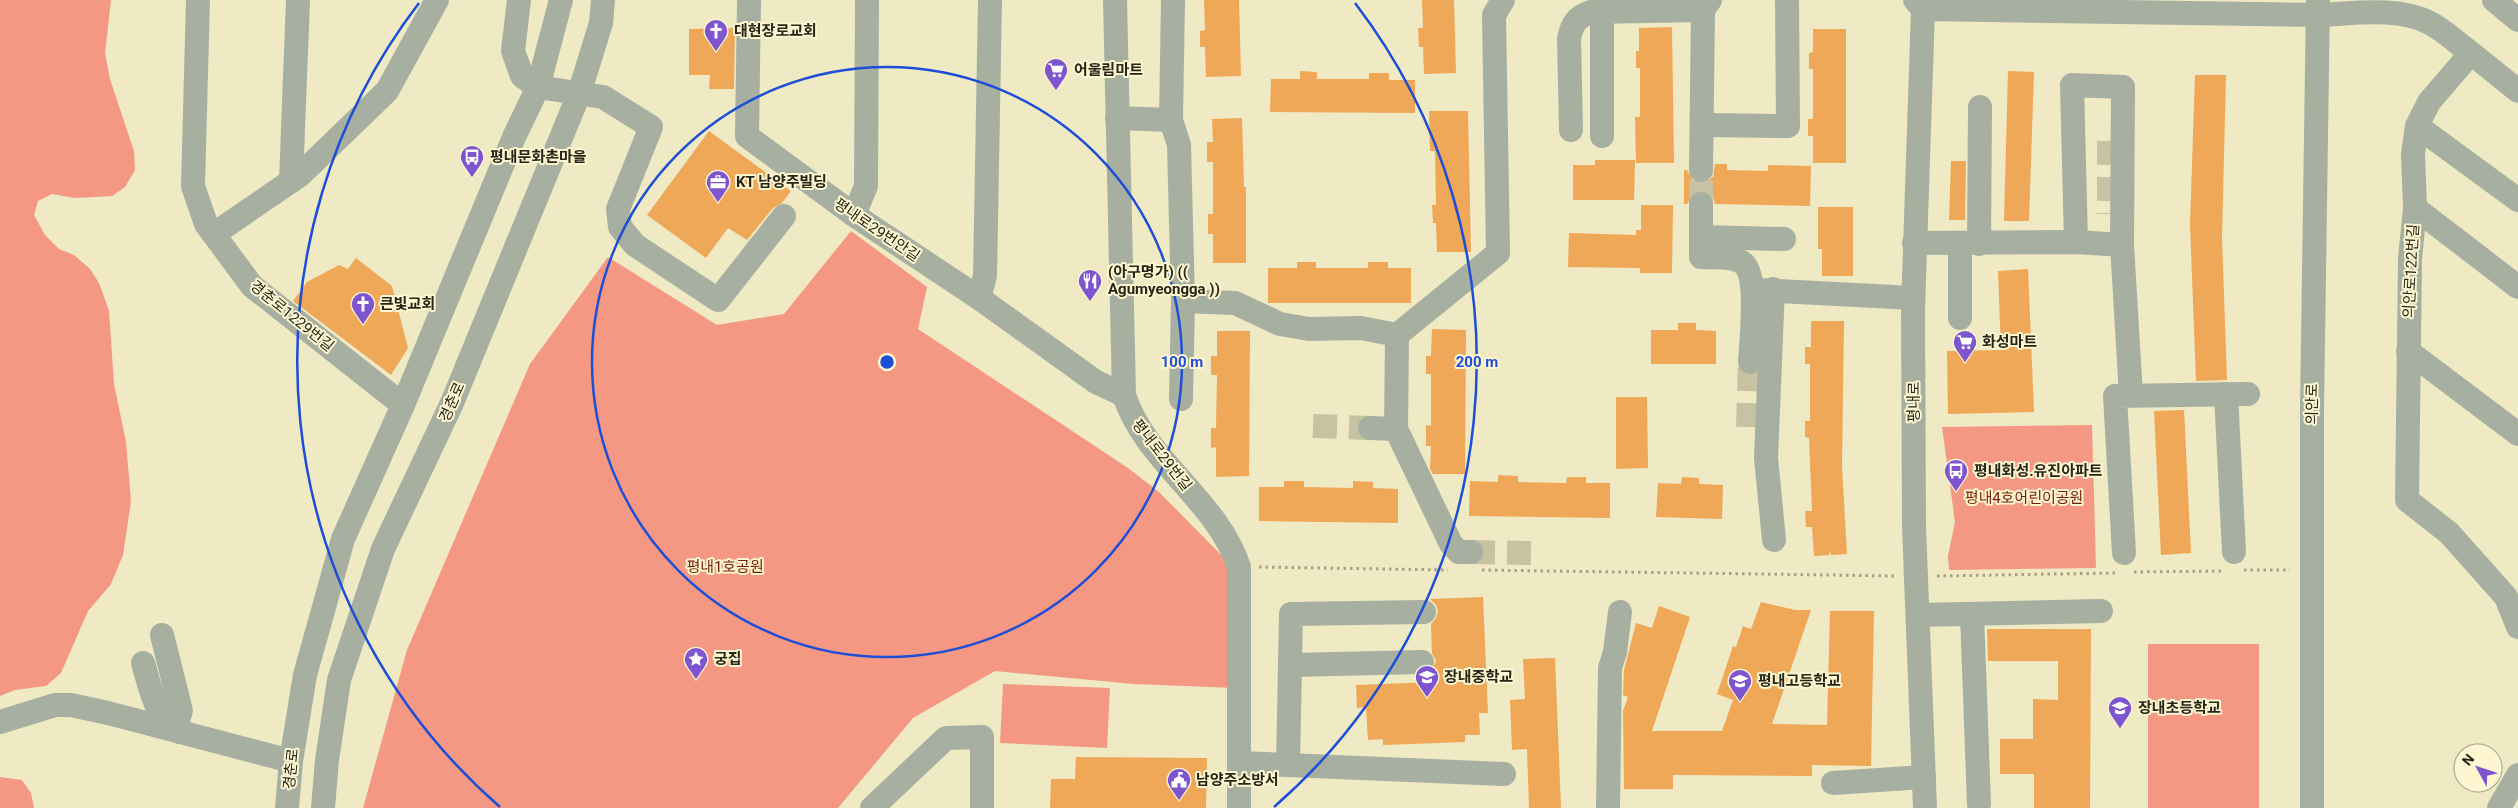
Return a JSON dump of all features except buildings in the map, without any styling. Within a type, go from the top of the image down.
[{"type":"street","name":"경춘로1229번길","points":[[198,0],[193,186],[206,224],[252,286],[403,405]]},
{"type":"street","points":[[291,181],[298,0]]},
{"type":"street","points":[[214,234],[291,181],[387,91],[437,0]]},
{"type":"street","points":[[519,0],[513,51],[522,76],[538,86],[603,97],[651,127],[618,209],[620,227],[635,245],[718,300],[784,216]]},
{"type":"street","name":"경춘로","points":[[287,808],[291,761],[304,674],[343,539],[403,405],[514,137],[538,86],[561,0]]},
{"type":"street","name":"경춘로","points":[[324,808],[327,760],[339,680],[383,549],[452,403],[579,94],[601,23],[603,0]]},
{"type":"street","name":"평내로29번안길","points":[[749,0],[746,136],[854,214],[979,298],[1096,382],[1124,395]]},
{"type":"street","points":[[854,214],[866,186],[867,0]]},
{"type":"street","points":[[979,298],[985,276],[990,0]]},
{"type":"street","name":"평내로29번길","points":[[1115,0],[1124,395],[1130,413],[1144,436],[1222,529],[1232,547],[1239,567],[1240,808]]},
{"type":"street","points":[[1173,0],[1171,120],[1179,145],[1183,301],[1181,399]]},
{"type":"street","points":[[1397,335],[1498,253],[1494,15],[1503,0]]},
{"type":"street","points":[[1702,125],[1788,126],[1787,0]]},
{"type":"street","points":[[2494,0],[2518,20]]},
{"type":"street","points":[[1571,130],[1569,39],[1571,26],[1579,16],[1602,6],[1706,5],[1701,170]]},
{"type":"street","points":[[1919,5],[2318,8],[2410,16],[2430,23],[2518,91]]},
{"type":"street","name":"평내로","points":[[1919,5],[1913,298],[1916,576],[1924,808]]},
{"type":"street","points":[[1602,6],[1602,136]]},
{"type":"street","name":"의안로","points":[[2312,808],[2311,569],[2318,8]]},
{"type":"street","name":"의안로122번길","points":[[2470,54],[2429,102],[2418,126],[2413,154],[2415,208],[2410,259],[2407,500],[2449,533],[2506,597],[2518,627]]},
{"type":"street","points":[[2076,242],[2072,85],[2123,86],[2116,245]]},
{"type":"street","points":[[1960,318],[1969,244],[1980,107]]},
{"type":"street","points":[[1117,118],[1171,120]]},
{"type":"street","points":[[2418,126],[2518,200]]},
{"type":"street","points":[[1701,204],[1701,257],[1731,259],[1743,264],[1762,290],[1766,458],[1774,540]]},
{"type":"street","points":[[2415,208],[2518,287]]},
{"type":"street","points":[[2109,214],[2116,245],[2131,395]]},
{"type":"street","points":[[1701,237],[1784,239]]},
{"type":"street","points":[[1914,244],[2076,242],[2116,245]]},
{"type":"street","points":[[1762,290],[1913,298]]},
{"type":"street","points":[[1750,362],[1762,290]]},
{"type":"street","points":[[1183,301],[1236,303],[1280,324],[1309,329],[1361,328],[1397,335]]},
{"type":"street","points":[[1397,335],[1396,429],[1451,544],[1469,564]]},
{"type":"street","points":[[2408,351],[2518,434]]},
{"type":"street","points":[[2124,553],[2115,396],[2237,394],[2236,564]]},
{"type":"street","points":[[1370,428],[1396,429]]},
{"type":"street","points":[[1918,615],[2101,611]]},
{"type":"street","points":[[1288,764],[1290,614],[1424,612]]},
{"type":"street","points":[[1608,808],[1610,668],[1615,652],[1620,612]]},
{"type":"street","points":[[1972,614],[1978,804]]},
{"type":"street","points":[[162,635],[181,711],[178,720],[180,732]]},
{"type":"street","points":[[1290,665],[1422,662]]},
{"type":"street","points":[[144,663],[158,709],[164,719],[180,732]]},
{"type":"street","points":[[0,722],[55,705],[71,705],[291,761]]},
{"type":"street","points":[[872,808],[946,738],[982,737],[982,808]]},
{"type":"street","points":[[1240,763],[1504,774]]},
{"type":"street","points":[[2499,808],[2518,775]]},
{"type":"street","points":[[1832,783],[1924,777]]},
{"type":"path","points":[[1239,567],[1469,564],[1916,576],[2236,564],[2311,569]]},
{"type":"green space","points":[[0,0],[111,0],[105,53],[110,79],[134,151],[135,170],[125,187],[112,196],[75,198],[52,194],[38,201],[34,215],[45,235],[59,249],[74,255],[90,269],[99,283],[109,311],[114,384],[126,442],[131,501],[123,555],[111,584],[88,611],[61,673],[46,686],[15,690],[0,696]]},
{"type":"green space","name":"평내1호공원","points":[[851,231],[927,287],[918,329],[1128,468],[1159,492],[1232,566],[1235,688],[1134,684],[995,671],[913,718],[838,808],[363,808],[407,650],[530,364],[608,257],[717,325],[784,314]]},
{"type":"green space","name":"평내4호어린이공원","points":[[2092,425],[2096,568],[1949,570],[1948,556],[1955,522],[1942,427]]},
{"type":"green space","points":[[2148,644],[2259,644],[2259,808],[2148,808]]},
{"type":"green space","points":[[1003,684],[1110,688],[1107,748],[1000,743]]},
{"type":"green space","points":[[0,777],[22,780],[31,793],[34,808],[0,808]]},
{"type":"tunnel","points":[[2109,141],[2109,214]]},
{"type":"tunnel","points":[[1701,170],[1701,204]]},
{"type":"tunnel","points":[[1748,427],[1750,362]]},
{"type":"tunnel","points":[[1313,426],[1370,428]]},
{"type":"tunnel","points":[[1471,552],[1531,553]]},
{"type":"place","name":"대현장로교회","points":[[716,52]]},
{"type":"place","name":"어울림마트","points":[[1056,91]]},
{"type":"place","name":"평내문화촌마을","points":[[472,178]]},
{"type":"place","name":"KT 남양주빌딩","points":[[718,203]]},
{"type":"place","name":"(아구명가) (( Agumyeongga ))","points":[[1090,302]]},
{"type":"place","name":"큰빛교회","points":[[363,325]]},
{"type":"place","name":"화성마트","points":[[1965,363]]},
{"type":"place","name":"평내화성.유진아파트","points":[[1956,492]]},
{"type":"place","name":"궁집","points":[[696,680]]},
{"type":"place","name":"장내중학교","points":[[1427,698]]},
{"type":"place","name":"평내고등학교","points":[[1740,702]]},
{"type":"place","name":"장내초등학교","points":[[2120,729]]},
{"type":"place","name":"남양주소방서","points":[[1179,801]]}]
